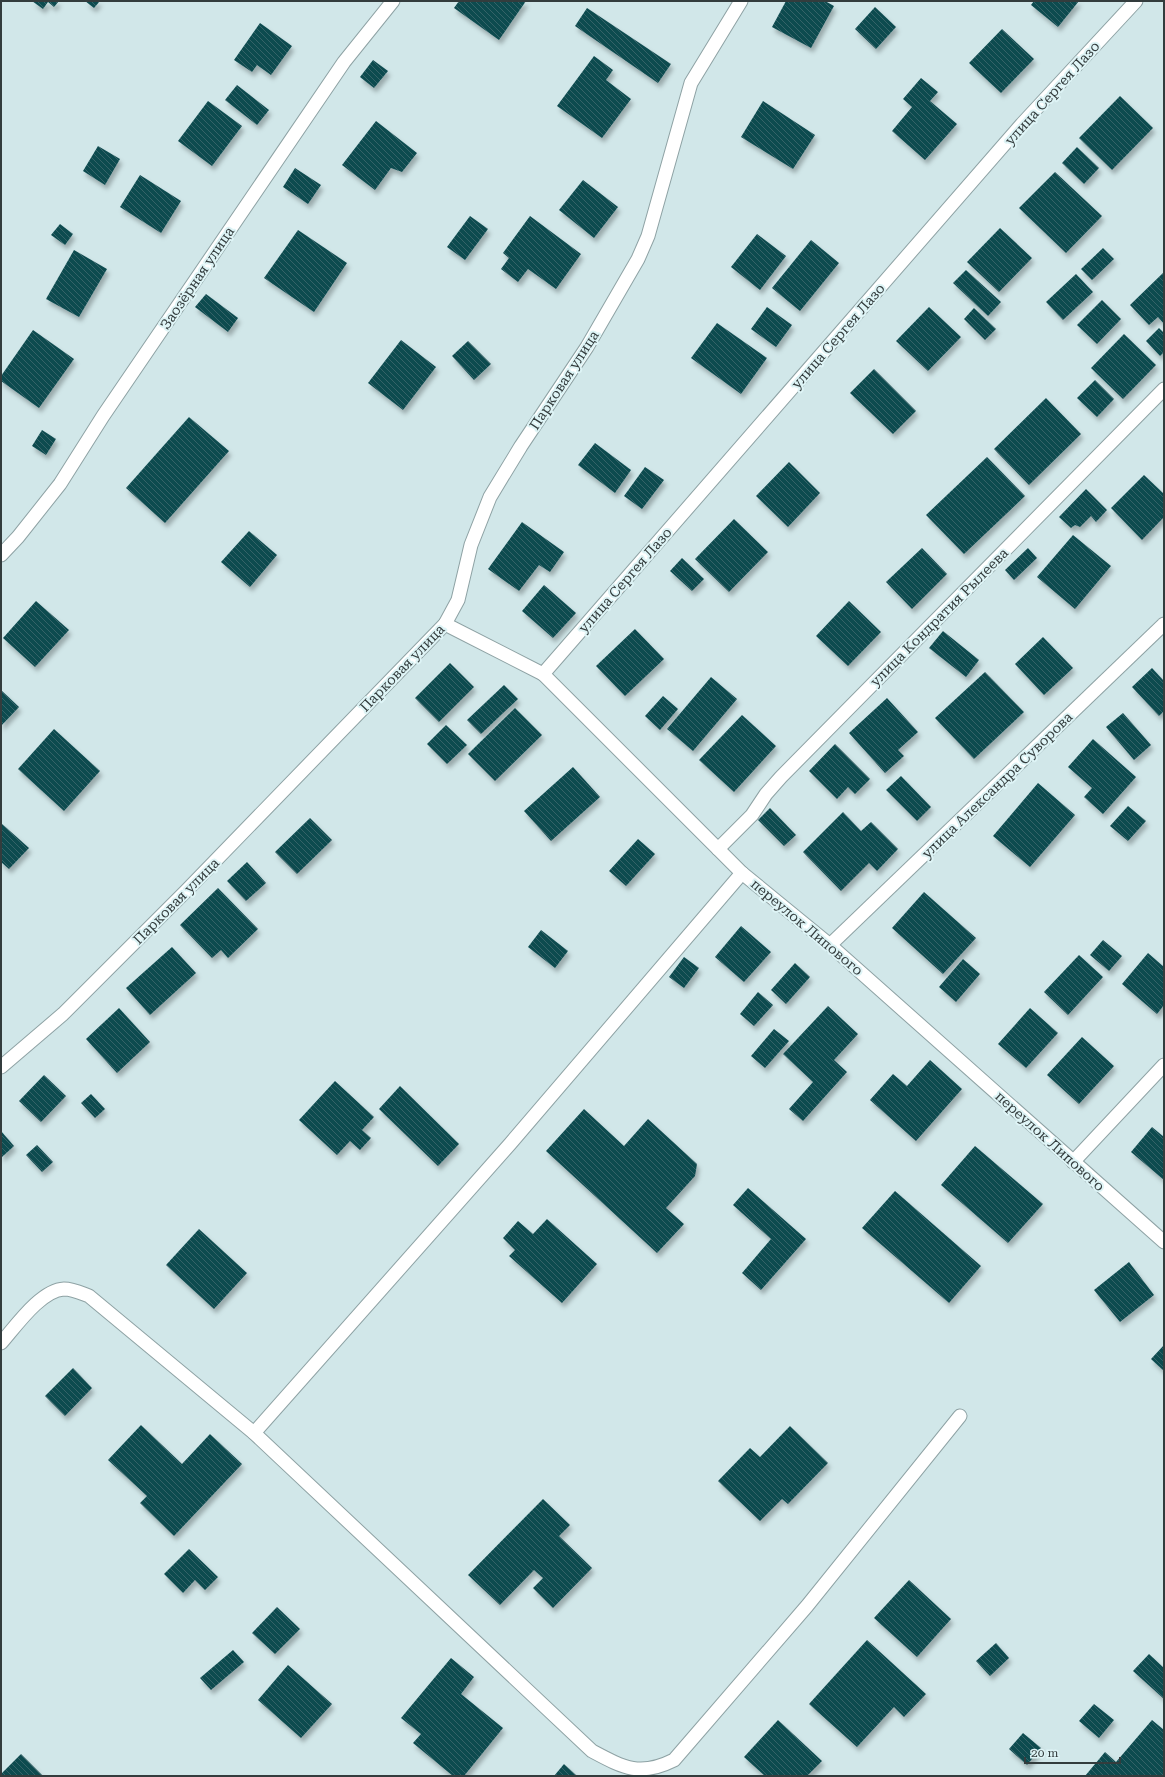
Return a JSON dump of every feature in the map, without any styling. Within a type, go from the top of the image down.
[{"type":"lane","name":"Заозёрная улица","points":[[1,555],[18,537],[60,484],[103,416],[344,62],[393,1]]},
{"type":"lane","name":"Парковая улица","points":[[1,1067],[63,1014],[153,925],[445,624],[458,600],[471,545],[490,497],[521,446],[587,347],[638,259],[648,236],[691,83],[741,1]]},
{"type":"lane","name":"улица Сергея Лазо","points":[[543,674],[1017,130],[1136,1]]},
{"type":"lane","name":"улица Кондратия Рылеева","points":[[718,849],[752,815],[766,794],[781,777],[1164,389]]},
{"type":"lane","name":"переулок Липового","points":[[445,624],[543,674],[742,873],[830,945],[1164,1242]]},
{"type":"lane","name":"улица Александра Суворова","points":[[830,945],[1164,624]]},
{"type":"lane","points":[[254,1433],[510,1144],[742,873]]},
{"type":"lane","points":[[1073,1162],[1164,1065]]},
{"type":"lane","points":[[1,1343],[42,1298],[52,1292],[64,1289],[78,1291],[88,1296],[254,1433],[592,1750],[620,1766],[639,1769],[658,1767],[674,1760],[807,1606],[960,1416]]},
{"type":"building","points":[[32,1],[59,1],[54,7],[48,2],[43,9]]},
{"type":"building","points":[[85,1],[100,1],[94,8]]},
{"type":"building","points":[[459,1],[526,1],[499,40],[454,8]]},
{"type":"building","points":[[786,1],[825,1],[834,6],[811,48],[772,27]]},
{"type":"building","points":[[1034,1],[1079,1],[1058,27],[1031,5]]},
{"type":"building","points":[[875,7],[896,27],[876,49],[855,29]]},
{"type":"building","points":[[587,8],[671,64],[658,83],[575,26]]},
{"type":"building","points":[[260,23],[292,46],[271,75],[257,65],[252,72],[234,60]]},
{"type":"building","points":[[1002,29],[1034,59],[1001,93],[969,63]]},
{"type":"building","points":[[594,56],[613,70],[606,80],[631,99],[602,138],[557,106]]},
{"type":"building","points":[[373,60],[388,71],[374,88],[360,77]]},
{"type":"building","points":[[921,78],[938,92],[930,101],[957,124],[925,160],[892,131],[912,107],[903,99]]},
{"type":"building","points":[[237,85],[269,110],[257,125],[225,100]]},
{"type":"building","points":[[1120,96],[1153,128],[1112,170],[1079,138]]},
{"type":"building","points":[[208,101],[242,126],[212,166],[178,141]]},
{"type":"building","points":[[763,101],[815,135],[793,169],[741,137]]},
{"type":"building","points":[[376,121],[417,153],[402,172],[391,168],[375,190],[342,165]]},
{"type":"building","points":[[98,146],[120,159],[105,185],[83,171]]},
{"type":"building","points":[[1077,147],[1099,168],[1084,184],[1062,163]]},
{"type":"building","points":[[295,168],[321,185],[308,204],[283,187]]},
{"type":"building","points":[[1055,172],[1102,216],[1066,253],[1019,208]]},
{"type":"building","points":[[140,175],[181,201],[161,233],[120,207]]},
{"type":"building","points":[[583,180],[618,207],[594,238],[559,210]]},
{"type":"building","points":[[470,216],[488,229],[465,260],[447,247]]},
{"type":"building","points":[[530,216],[581,254],[556,289],[528,269],[518,282],[501,269],[509,258],[503,253]]},
{"type":"building","points":[[60,224],[73,234],[65,245],[51,235]]},
{"type":"building","points":[[1000,228],[1032,258],[999,292],[967,262]]},
{"type":"building","points":[[298,230],[347,263],[314,312],[264,278]]},
{"type":"building","points":[[757,234],[786,256],[760,290],[731,267]]},
{"type":"building","points":[[811,240],[839,263],[800,311],[772,288]]},
{"type":"building","points":[[1103,248],[1114,259],[1092,280],[1081,269]]},
{"type":"building","points":[[74,250],[107,269],[79,317],[46,299]]},
{"type":"building","points":[[966,270],[1001,302],[988,316],[953,283]]},
{"type":"building","points":[[1164,272],[1164,324],[1158,317],[1149,325],[1130,305]]},
{"type":"building","points":[[1076,274],[1093,292],[1063,320],[1046,302]]},
{"type":"building","points":[[206,294],[238,318],[228,332],[195,307]]},
{"type":"building","points":[[1102,300],[1121,319],[1097,344],[1077,325]]},
{"type":"building","points":[[767,307],[792,325],[776,347],[751,329]]},
{"type":"building","points":[[929,307],[961,337],[928,371],[896,341]]},
{"type":"building","points":[[974,308],[996,329],[985,340],[964,319]]},
{"type":"building","points":[[717,323],[767,358],[741,394],[691,358]]},
{"type":"building","points":[[1159,328],[1164,333],[1164,352],[1160,356],[1146,341]]},
{"type":"building","points":[[33,330],[74,359],[39,408],[1,381],[1,376]]},
{"type":"building","points":[[1124,334],[1156,365],[1123,399],[1091,368]]},
{"type":"building","points":[[401,340],[436,367],[403,410],[368,383]]},
{"type":"building","points":[[468,341],[491,364],[474,380],[452,356]]},
{"type":"building","points":[[874,369],[916,411],[893,434],[850,393]]},
{"type":"building","points":[[1095,380],[1114,399],[1097,417],[1077,398]]},
{"type":"building","points":[[1046,398],[1081,434],[1029,485],[994,449]]},
{"type":"building","points":[[189,417],[229,451],[165,523],[126,488]]},
{"type":"building","points":[[42,430],[56,439],[46,455],[32,446]]},
{"type":"building","points":[[595,443],[631,470],[615,493],[578,465]]},
{"type":"building","points":[[987,457],[1025,496],[964,554],[926,515]]},
{"type":"building","points":[[789,462],[820,493],[788,527],[756,496]]},
{"type":"building","points":[[645,467],[664,480],[642,509],[624,496]]},
{"type":"building","points":[[1144,475],[1164,494],[1164,517],[1142,540],[1111,508]]},
{"type":"building","points":[[1086,489],[1107,510],[1096,522],[1091,516],[1080,527],[1075,525],[1071,528],[1059,517]]},
{"type":"building","points":[[734,519],[768,552],[729,592],[695,559]]},
{"type":"building","points":[[522,522],[564,552],[550,572],[539,565],[519,591],[488,569]]},
{"type":"building","points":[[249,531],[277,555],[250,587],[221,562]]},
{"type":"building","points":[[1073,535],[1111,566],[1075,609],[1037,577]]},
{"type":"building","points":[[922,548],[947,574],[912,609],[886,582]]},
{"type":"building","points":[[1028,548],[1037,558],[1014,580],[1005,570]]},
{"type":"building","points":[[682,558],[704,579],[692,591],[670,571]]},
{"type":"building","points":[[544,585],[576,613],[553,638],[522,611]]},
{"type":"building","points":[[36,601],[69,630],[35,667],[3,638]]},
{"type":"building","points":[[849,601],[881,632],[848,666],[816,636]]},
{"type":"building","points":[[635,629],[664,659],[625,696],[596,666]]},
{"type":"building","points":[[943,631],[979,660],[966,677],[929,648]]},
{"type":"building","points":[[1043,637],[1073,668],[1044,695],[1015,664]]},
{"type":"building","points":[[450,663],[474,687],[439,722],[415,698]]},
{"type":"building","points":[[1152,668],[1164,681],[1164,711],[1159,716],[1132,687]]},
{"type":"building","points":[[985,672],[1024,712],[974,759],[935,718]]},
{"type":"building","points":[[711,677],[737,699],[693,751],[667,729]]},
{"type":"building","points":[[504,685],[518,699],[481,734],[467,720]]},
{"type":"building","points":[[1,690],[19,707],[1,726]]},
{"type":"building","points":[[663,696],[678,709],[660,730],[645,716]]},
{"type":"building","points":[[887,698],[918,732],[898,750],[904,756],[885,773],[849,733]]},
{"type":"building","points":[[515,708],[542,735],[495,781],[468,754]]},
{"type":"building","points":[[1123,713],[1151,745],[1134,760],[1106,727]]},
{"type":"building","points":[[742,715],[776,746],[734,792],[699,760]]},
{"type":"building","points":[[446,725],[467,745],[447,764],[427,744]]},
{"type":"building","points":[[54,729],[100,771],[64,811],[18,769]]},
{"type":"building","points":[[1093,739],[1136,777],[1103,814],[1084,797],[1092,788],[1068,767]]},
{"type":"building","points":[[835,744],[870,779],[855,794],[848,787],[837,799],[809,771]]},
{"type":"building","points":[[573,767],[600,797],[551,841],[524,811]]},
{"type":"building","points":[[901,776],[931,807],[917,821],[886,790]]},
{"type":"building","points":[[1038,783],[1075,815],[1030,867],[993,836]]},
{"type":"building","points":[[1128,806],[1146,821],[1128,841],[1110,826]]},
{"type":"building","points":[[770,808],[796,835],[784,846],[758,820]]},
{"type":"building","points":[[843,812],[861,831],[871,822],[898,849],[877,871],[869,863],[841,891],[803,852]]},
{"type":"building","points":[[310,818],[332,840],[297,874],[275,852]]},
{"type":"building","points":[[1,823],[29,848],[9,869],[1,862]]},
{"type":"building","points":[[638,839],[655,854],[626,886],[609,871]]},
{"type":"building","points":[[247,862],[266,883],[246,901],[227,881]]},
{"type":"building","points":[[218,888],[258,929],[228,958],[221,950],[212,958],[180,925]]},
{"type":"building","points":[[924,892],[976,938],[943,974],[892,928]]},
{"type":"building","points":[[741,926],[771,952],[744,982],[715,957]]},
{"type":"building","points":[[541,930],[568,951],[555,968],[528,947]]},
{"type":"building","points":[[1103,940],[1122,956],[1109,971],[1090,955]]},
{"type":"building","points":[[172,947],[196,973],[150,1015],[126,988]]},
{"type":"building","points":[[1148,953],[1164,967],[1164,1005],[1157,1014],[1122,984]]},
{"type":"building","points":[[1079,955],[1103,977],[1068,1015],[1044,992]]},
{"type":"building","points":[[684,957],[699,968],[684,988],[669,977]]},
{"type":"building","points":[[963,959],[980,974],[956,1002],[939,987]]},
{"type":"building","points":[[795,963],[810,977],[786,1004],[771,990]]},
{"type":"building","points":[[758,992],[773,1005],[754,1026],[740,1014]]},
{"type":"building","points":[[828,1006],[858,1034],[834,1060],[847,1072],[803,1121],[789,1109],[813,1082],[783,1054]]},
{"type":"building","points":[[119,1008],[150,1042],[117,1073],[86,1039]]},
{"type":"building","points":[[1030,1008],[1058,1033],[1026,1068],[998,1044]]},
{"type":"building","points":[[774,1029],[789,1041],[765,1068],[751,1056]]},
{"type":"building","points":[[1082,1037],[1114,1066],[1079,1104],[1047,1075]]},
{"type":"building","points":[[930,1060],[962,1089],[916,1141],[870,1100],[893,1074],[907,1086]]},
{"type":"building","points":[[44,1075],[66,1096],[41,1122],[19,1101]]},
{"type":"building","points":[[335,1081],[374,1117],[362,1130],[371,1138],[360,1150],[350,1141],[337,1155],[299,1120]]},
{"type":"building","points":[[400,1086],[459,1144],[438,1166],[379,1109]]},
{"type":"building","points":[[91,1094],[105,1109],[95,1118],[81,1103]]},
{"type":"building","points":[[584,1109],[624,1146],[648,1119],[697,1164],[695,1176],[666,1208],[684,1224],[657,1253],[546,1151]]},
{"type":"building","points":[[1152,1127],[1164,1137],[1164,1180],[1131,1152]]},
{"type":"building","points":[[1,1131],[14,1146],[2,1157],[1,1155]]},
{"type":"building","points":[[37,1145],[53,1162],[42,1172],[26,1155]]},
{"type":"building","points":[[975,1146],[1043,1204],[1008,1243],[941,1185]]},
{"type":"building","points":[[748,1188],[806,1239],[761,1290],[742,1273],[771,1239],[733,1205]]},
{"type":"building","points":[[895,1191],[981,1266],[949,1303],[862,1228]]},
{"type":"building","points":[[547,1219],[597,1264],[562,1303],[509,1256],[515,1250],[503,1238],[518,1221],[533,1234]]},
{"type":"building","points":[[199,1229],[247,1273],[214,1309],[166,1265]]},
{"type":"building","points":[[1129,1262],[1154,1295],[1120,1322],[1094,1290]]},
{"type":"building","points":[[1164,1345],[1164,1371],[1151,1359]]},
{"type":"building","points":[[73,1368],[92,1388],[65,1416],[45,1396]]},
{"type":"building","points":[[141,1425],[182,1464],[210,1434],[242,1464],[174,1536],[140,1503],[147,1496],[108,1460]]},
{"type":"building","points":[[790,1426],[828,1463],[788,1504],[782,1499],[760,1521],[718,1481],[750,1448],[760,1457]]},
{"type":"building","points":[[543,1499],[570,1525],[559,1536],[592,1568],[553,1608],[533,1588],[543,1578],[534,1570],[500,1605],[468,1575]]},
{"type":"building","points":[[189,1549],[218,1577],[205,1590],[195,1580],[183,1593],[164,1574]]},
{"type":"building","points":[[909,1580],[951,1619],[917,1657],[874,1618]]},
{"type":"building","points":[[277,1607],[300,1629],[275,1654],[252,1633]]},
{"type":"building","points":[[867,1640],[926,1694],[904,1717],[894,1707],[857,1747],[809,1704]]},
{"type":"building","points":[[996,1643],[1009,1658],[990,1676],[976,1661]]},
{"type":"building","points":[[233,1650],[244,1662],[211,1690],[200,1678]]},
{"type":"building","points":[[1149,1654],[1164,1668],[1164,1699],[1133,1671]]},
{"type":"building","points":[[451,1658],[474,1677],[461,1694],[503,1728],[464,1776],[453,1776],[413,1743],[421,1734],[401,1718]]},
{"type":"building","points":[[288,1665],[332,1704],[301,1738],[258,1700]]},
{"type":"building","points":[[1094,1704],[1114,1720],[1099,1738],[1079,1721]]},
{"type":"building","points":[[778,1720],[822,1761],[807,1776],[765,1776],[744,1757]]},
{"type":"building","points":[[1152,1720],[1164,1730],[1164,1776],[1085,1776],[1105,1752],[1116,1762]]},
{"type":"building","points":[[1023,1733],[1041,1748],[1027,1765],[1009,1749]]},
{"type":"building","points":[[21,1754],[43,1776],[1,1776],[1,1774]]},
{"type":"building","points":[[564,1764],[577,1776],[554,1776]]}]
